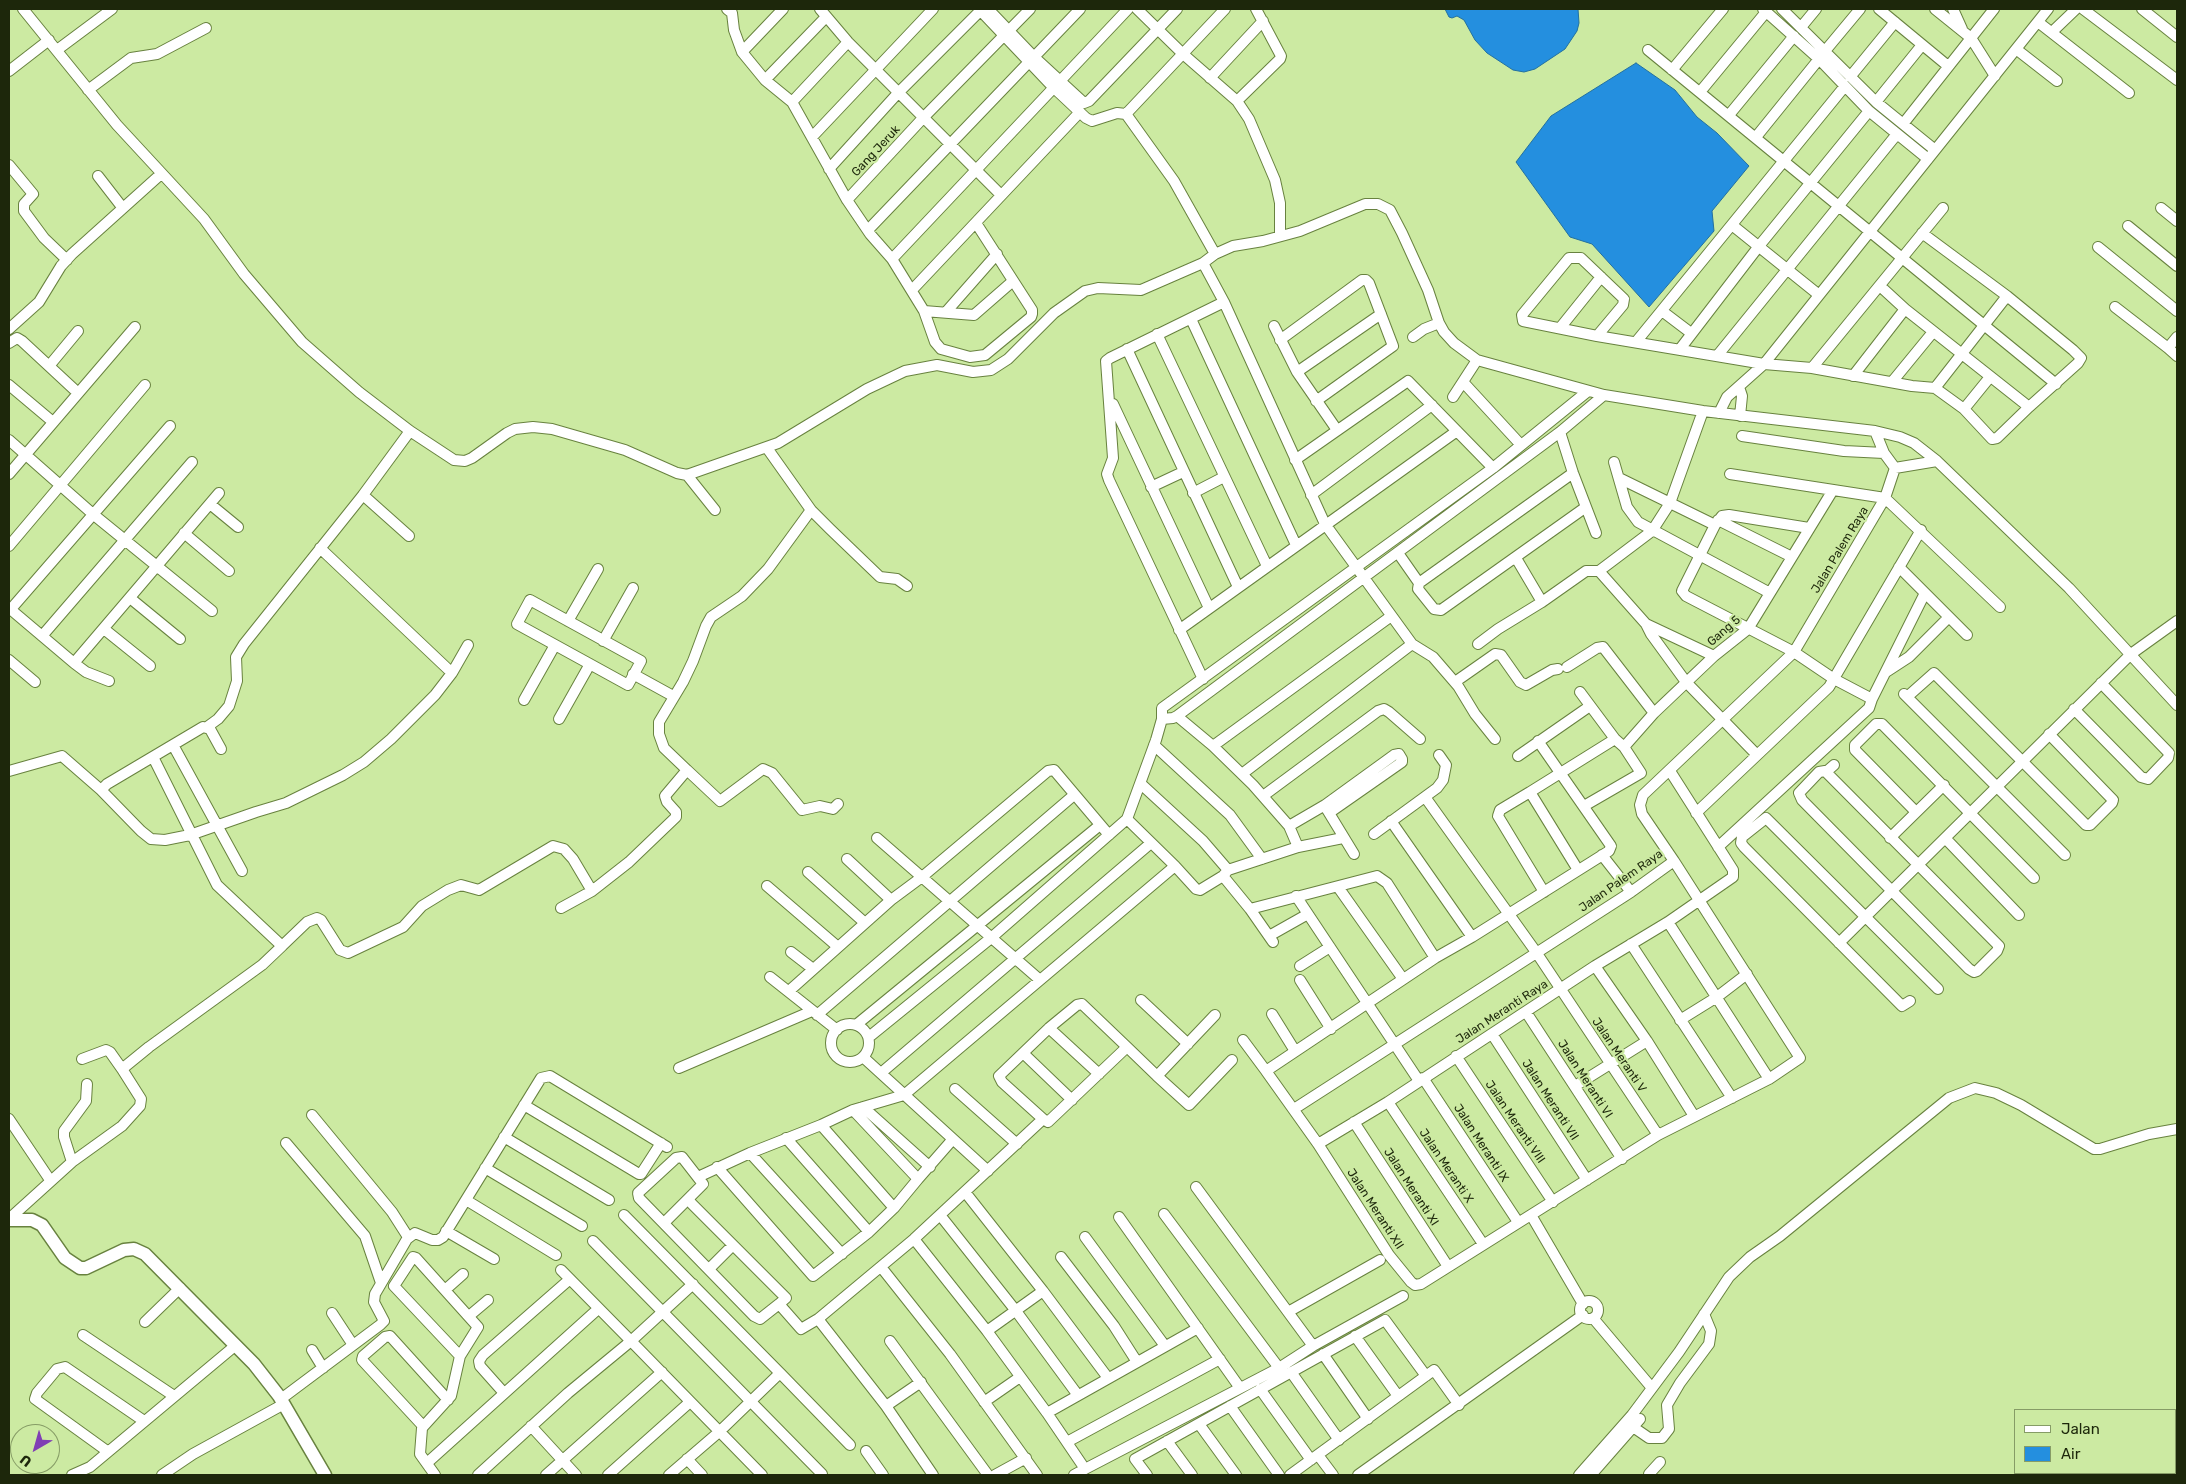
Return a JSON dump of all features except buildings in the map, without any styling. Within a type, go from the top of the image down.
[{"type":"street","points":[[22,9],[88,90],[161,174],[204,219],[244,274],[302,342],[352,387],[410,431],[440,452],[460,461],[472,458],[498,438],[515,429],[532,427],[552,430],[625,450],[677,473],[687,475],[767,448],[792,436],[867,389],[905,370],[928,365],[951,366],[980,372],[991,370],[1001,365],[1054,313],[1085,291],[1098,288],[1141,290],[1203,263],[1214,254],[1233,246],[1280,236],[1318,224],[1365,204],[1372,204],[1386,207],[1390,210],[1420,271],[1439,323],[1454,343],[1476,360],[1604,395],[1740,416],[1875,431],[1907,440],[1937,461],[2069,588],[2177,705]]},
{"type":"street","points":[[57,50],[112,9]]},
{"type":"street","points":[[742,52],[783,9]]},
{"type":"street","points":[[812,137],[933,9]]},
{"type":"street","points":[[829,169],[898,93],[982,9],[1056,84],[1080,112],[1092,121],[1117,113],[1126,114],[1174,181],[1214,254]]},
{"type":"street","name":"Gang Jeruk","points":[[847,200],[923,118],[1030,9]]},
{"type":"street","points":[[868,230],[1080,9]]},
{"type":"street","points":[[892,259],[1128,9]]},
{"type":"street","points":[[1137,9],[1183,54],[1237,101],[1249,119],[1275,180],[1280,203],[1280,236]]},
{"type":"street","points":[[1056,84],[1082,102],[1087,102],[1177,9]]},
{"type":"street","points":[[1126,114],[1225,9]]},
{"type":"street","points":[[1237,101],[1280,59],[1280,51],[1256,9]]},
{"type":"street","points":[[1672,70],[1723,9]]},
{"type":"street","points":[[1782,9],[1802,26],[1844,86],[1869,111],[1928,159]]},
{"type":"street","points":[[1802,26],[1816,9]]},
{"type":"street","points":[[1756,137],[1860,9]]},
{"type":"street","points":[[1879,9],[1948,66]]},
{"type":"street","points":[[1935,9],[1971,38],[1994,76]]},
{"type":"street","points":[[1953,9],[1962,29]]},
{"type":"street","points":[[1903,124],[1994,9]]},
{"type":"street","points":[[1719,413],[1727,397],[1764,364],[2048,9]]},
{"type":"street","points":[[2052,32],[2076,9]]},
{"type":"street","points":[[2084,9],[2177,80]]},
{"type":"street","points":[[2142,9],[2177,37]]},
{"type":"street","points":[[732,10],[735,35],[742,52],[765,80],[792,102],[847,200],[892,259],[912,290],[924,311],[935,342],[938,346],[970,357]]},
{"type":"street","points":[[1700,92],[1764,10],[1794,36],[1850,77],[1876,102],[1935,150]]},
{"type":"street","points":[[765,80],[823,13],[848,42],[1001,195]]},
{"type":"street","points":[[1210,78],[1263,21]]},
{"type":"street","points":[[1850,77],[1895,22]]},
{"type":"street","points":[[2038,22],[2129,93]]},
{"type":"street","points":[[88,90],[131,58],[158,54],[206,28]]},
{"type":"street","points":[[1729,115],[1794,36]]},
{"type":"street","points":[[9,71],[49,40]]},
{"type":"street","points":[[792,102],[848,42]]},
{"type":"street","points":[[1876,102],[1922,45]]},
{"type":"street","points":[[2016,49],[2057,80]]},
{"type":"street","points":[[1648,50],[1839,204],[2056,384]]},
{"type":"street","points":[[1636,342],[1844,86]]},
{"type":"street","points":[[1680,350],[1691,333],[1759,246],[1869,111]]},
{"type":"street","points":[[912,290],[1080,112]]},
{"type":"street","points":[[1718,356],[1897,134]]},
{"type":"street","points":[[9,165],[33,194],[24,204],[24,211],[44,238],[67,260]]},
{"type":"street","points":[[9,329],[39,302],[67,260],[122,207],[161,174]]},
{"type":"street","points":[[98,176],[122,207]]},
{"type":"street","points":[[1812,368],[1943,208]]},
{"type":"street","points":[[2161,208],[2177,220]]},
{"type":"street","points":[[951,366],[970,357],[985,355],[1031,318],[1032,310],[976,223]]},
{"type":"street","points":[[1732,225],[1820,295]]},
{"type":"street","points":[[2128,226],[2177,266]]},
{"type":"street","points":[[1597,336],[1624,302],[1623,298],[1582,258],[1569,258],[1521,316],[1522,321],[1597,336],[1764,364],[1812,368],[1935,388],[1964,410],[1992,439],[1997,438],[2056,384],[2081,358],[2007,296],[1922,233]]},
{"type":"street","points":[[2098,247],[2177,310]]},
{"type":"street","points":[[946,312],[997,254]]},
{"type":"street","points":[[1203,263],[1224,302],[1325,524],[1390,617],[1412,644],[1433,657],[1455,682],[1475,714],[1495,739]]},
{"type":"street","points":[[1560,328],[1600,277]]},
{"type":"street","points":[[1280,340],[1362,280],[1366,280],[1369,283],[1382,314],[1392,346],[1316,401]]},
{"type":"street","points":[[924,311],[974,315],[1013,281]]},
{"type":"street","points":[[1880,286],[1933,332],[2029,407]]},
{"type":"street","points":[[1935,388],[2007,296]]},
{"type":"street","points":[[1203,679],[1107,474],[1114,458],[1106,361],[1224,302]]},
{"type":"street","points":[[2115,308],[2177,356]]},
{"type":"street","points":[[1852,376],[1905,309]]},
{"type":"street","points":[[1662,311],[1691,333]]},
{"type":"street","points":[[1297,372],[1382,314]]},
{"type":"street","points":[[1192,318],[1296,545]]},
{"type":"street","points":[[1413,337],[1424,329],[1439,323]]},
{"type":"street","points":[[1274,326],[1297,372],[1337,430]]},
{"type":"street","points":[[9,474],[135,327]]},
{"type":"street","points":[[49,366],[78,331]]},
{"type":"street","points":[[1892,382],[1933,332]]},
{"type":"street","points":[[1158,334],[1267,566]]},
{"type":"street","points":[[2168,348],[2177,336]]},
{"type":"street","points":[[9,343],[17,338],[22,341],[78,393]]},
{"type":"street","points":[[1127,349],[1238,587]]},
{"type":"street","points":[[1453,397],[1476,360]]},
{"type":"street","points":[[1964,410],[1990,377]]},
{"type":"street","points":[[1295,460],[1406,382],[1411,383],[1494,468]]},
{"type":"street","points":[[1463,382],[1521,445]]},
{"type":"street","points":[[9,385],[53,422]]},
{"type":"street","points":[[9,546],[145,385]]},
{"type":"street","points":[[1739,386],[1742,396],[1740,416]]},
{"type":"street","points":[[868,1037],[990,937],[1127,819],[1141,784],[1162,719],[1162,708],[1494,468],[1588,391]]},
{"type":"street","points":[[1162,719],[1177,716],[1560,432],[1604,395]]},
{"type":"street","points":[[1110,399],[1209,608]]},
{"type":"street","points":[[1312,495],[1432,405]]},
{"type":"street","points":[[1478,644],[1584,572],[1599,571],[1652,531],[1670,503],[1703,411]]},
{"type":"street","points":[[109,682],[86,672],[10,609],[170,426]]},
{"type":"street","points":[[101,790],[107,784],[218,719],[229,706],[232,699],[236,681],[235,661],[237,655],[363,495],[410,431]]},
{"type":"street","points":[[1179,630],[1325,524],[1458,431]]},
{"type":"street","points":[[1875,431],[1884,452],[1895,468],[1937,461]]},
{"type":"street","points":[[1560,432],[1573,474],[1596,533]]},
{"type":"street","points":[[1534,436],[1541,445]]},
{"type":"street","points":[[1742,436],[1844,451],[1884,452]]},
{"type":"street","points":[[9,440],[94,515],[212,611]]},
{"type":"street","points":[[767,448],[811,510],[880,577],[896,578],[907,586]]},
{"type":"street","points":[[42,636],[192,462]]},
{"type":"street","points":[[1614,462],[1630,513],[1643,526],[1770,593]]},
{"type":"street","name":"Jalan Palem Raya","points":[[1294,1109],[1631,892],[1674,862],[1640,810],[1643,796],[1794,652],[1885,498],[1895,468]]},
{"type":"street","points":[[1151,487],[1183,472]]},
{"type":"street","points":[[1419,583],[1573,474]]},
{"type":"street","points":[[1730,474],[1885,498],[1921,530],[2000,607]]},
{"type":"street","points":[[687,475],[715,510]]},
{"type":"street","points":[[1193,493],[1224,477]]},
{"type":"street","points":[[1619,478],[1670,503],[1792,557]]},
{"type":"street","name":"Gang 5","points":[[1624,747],[1654,713],[1686,682],[1714,656],[1748,629],[1833,490]]},
{"type":"street","points":[[74,663],[219,493]]},
{"type":"street","points":[[363,495],[409,536]]},
{"type":"street","points":[[210,504],[238,527]]},
{"type":"street","points":[[1398,553],[1419,583],[1420,591],[1434,609],[1438,610],[1516,558],[1586,507]]},
{"type":"street","points":[[811,510],[768,569],[742,596],[710,619],[694,661],[659,722],[659,734],[664,748],[720,801],[763,769],[772,773],[802,810],[820,806],[833,809],[838,804]]},
{"type":"street","points":[[1809,528],[1729,515],[1722,516],[1716,523],[1683,587],[1683,594],[1794,652],[1834,678],[1872,699]]},
{"type":"street","points":[[1696,812],[1816,700],[1834,678],[1921,530]]},
{"type":"street","points":[[184,533],[229,571]]},
{"type":"street","points":[[320,548],[452,674]]},
{"type":"street","points":[[1516,558],[1542,602]]},
{"type":"street","points":[[1899,567],[1967,635]]},
{"type":"street","points":[[568,621],[598,569]]},
{"type":"street","points":[[1599,571],[1646,624],[1686,682],[1757,755]]},
{"type":"street","points":[[603,641],[633,588]]},
{"type":"street","points":[[1670,771],[1718,847],[1869,708],[1925,592]]},
{"type":"street","points":[[130,598],[180,640]]},
{"type":"street","points":[[530,600],[568,621],[641,661],[628,685],[517,624],[530,600]]},
{"type":"street","points":[[1213,746],[1390,617]]},
{"type":"street","points":[[1886,672],[1909,656],[1950,617]]},
{"type":"street","points":[[1839,943],[2131,654],[2177,621]]},
{"type":"street","points":[[1646,624],[1714,656]]},
{"type":"street","points":[[104,629],[150,666]]},
{"type":"street","points":[[1242,774],[1412,644]]},
{"type":"street","points":[[9,771],[62,756],[101,790],[141,831],[151,838],[165,840],[217,827],[256,812],[286,804],[364,762],[435,695],[452,674],[468,645]]},
{"type":"street","points":[[524,700],[555,645]]},
{"type":"street","points":[[1455,682],[1495,654],[1501,655],[1520,682],[1526,685],[1552,670],[1563,668],[1602,647],[1654,713]]},
{"type":"street","points":[[9,660],[35,682]]},
{"type":"street","points":[[559,719],[590,664]]},
{"type":"street","points":[[2049,734],[2113,800],[2088,826],[1934,673],[1905,695],[2065,855]]},
{"type":"street","points":[[633,674],[673,696]]},
{"type":"street","points":[[2074,709],[2141,778],[2148,779],[2168,758],[2170,753],[2101,683]]},
{"type":"street","points":[[1580,692],[1615,739],[1624,747],[1641,773],[1653,786]]},
{"type":"street","points":[[1518,756],[1590,706]]},
{"type":"street","points":[[1263,796],[1378,711],[1384,709],[1390,712],[1420,739]]},
{"type":"street","points":[[1177,716],[1213,746],[1263,796],[1289,826],[1298,847]]},
{"type":"street","points":[[1916,812],[1855,750],[1855,745],[1876,724],[1882,724],[1971,812],[2034,878]]},
{"type":"street","points":[[206,727],[210,729],[221,750]]},
{"type":"street","points":[[1544,892],[1498,816],[1500,810],[1615,739]]},
{"type":"street","points":[[1266,1071],[1368,1005],[1435,958],[1609,851],[1610,846],[1538,741]]},
{"type":"street","points":[[1154,744],[1230,815],[1262,859]]},
{"type":"street","points":[[173,745],[242,871]]},
{"type":"street","points":[[1289,826],[1327,809],[1402,762],[1402,759],[1398,754],[1394,755],[1327,809]]},
{"type":"street","points":[[1374,834],[1438,788],[1443,780],[1446,765],[1439,755]]},
{"type":"street","points":[[153,757],[217,885],[282,946]]},
{"type":"street","points":[[1826,772],[1999,946],[1997,951],[1977,971],[1972,972],[1799,796],[1799,793],[1819,772],[1826,772],[1834,765]]},
{"type":"street","points":[[561,908],[592,891],[629,862],[676,817],[676,812],[667,802],[665,796],[687,770]]},
{"type":"street","points":[[789,991],[891,900],[922,877],[1048,771],[1054,770],[1109,835]]},
{"type":"street","points":[[1584,806],[1641,773]]},
{"type":"street","points":[[1141,784],[1203,841],[1271,939],[1308,914]]},
{"type":"street","points":[[1890,838],[1944,785]]},
{"type":"street","points":[[1530,792],[1578,870]]},
{"type":"street","points":[[680,1068],[814,1013],[949,902],[1074,795]]},
{"type":"street","name":"Jalan Meranti V","points":[[1425,797],[1536,952],[1658,1135]]},
{"type":"street","points":[[1327,809],[1354,854]]},
{"type":"street","points":[[1910,1001],[1902,1006],[1744,847],[1741,843],[1742,838],[1766,818],[1938,989]]},
{"type":"street","points":[[1127,819],[1176,866],[1196,889],[1200,890],[1226,873],[1262,859],[1298,847],[1343,838]]},
{"type":"street","points":[[1391,821],[1472,937]]},
{"type":"street","points":[[856,1025],[1100,825]]},
{"type":"street","points":[[877,838],[1040,980]]},
{"type":"street","points":[[1944,838],[2019,915]]},
{"type":"street","points":[[881,1073],[1014,959],[1084,903],[1151,843]]},
{"type":"street","points":[[122,1069],[149,1047],[262,966],[307,922],[317,918],[321,920],[340,950],[348,953],[403,927],[418,910],[448,890],[461,885],[479,890],[553,846],[564,849],[573,859],[592,891]]},
{"type":"street","name":"Jalan Meranti Raya","points":[[1318,1144],[1388,1102],[1456,1056],[1595,966],[1668,922],[1730,880],[1734,874],[1733,870],[1718,847]]},
{"type":"street","points":[[1602,855],[1631,892]]},
{"type":"street","points":[[847,859],[891,900]]},
{"type":"street","points":[[1447,1266],[1553,1202],[1658,1135],[1769,1079],[1799,1060],[1801,1056],[1674,862]]},
{"type":"street","points":[[698,1177],[750,1152],[821,1125],[858,1108],[904,1095],[1176,866]]},
{"type":"street","points":[[808,872],[865,923]]},
{"type":"street","points":[[1250,909],[1373,877],[1382,879],[1435,958]]},
{"type":"street","points":[[767,886],[838,947]]},
{"type":"street","points":[[1338,887],[1403,979]]},
{"type":"street","name":"Jalan Meranti IX","points":[[1296,896],[1368,1005],[1421,1079],[1518,1222]]},
{"type":"street","points":[[1668,922],[1769,1079]]},
{"type":"street","points":[[1631,944],[1732,1098]]},
{"type":"street","points":[[1300,966],[1330,947]]},
{"type":"street","points":[[791,952],[813,969]]},
{"type":"street","points":[[1595,966],[1647,1041],[1694,1116]]},
{"type":"street","points":[[1680,1020],[1717,997],[1747,974]]},
{"type":"street","points":[[770,977],[837,1030]]},
{"type":"street","points":[[1300,980],[1331,1028]]},
{"type":"street","points":[[1141,1000],[1188,1044]]},
{"type":"street","points":[[1127,1047],[1048,1122],[999,1078],[1000,1074],[1049,1028],[1076,1005],[1082,1004],[1189,1106],[1232,1060]]},
{"type":"street","name":"Jalan Meranti VI","points":[[1526,1012],[1622,1159]]},
{"type":"street","points":[[1272,1014],[1295,1051]]},
{"type":"street","points":[[1158,1076],[1215,1015]]},
{"type":"street","points":[[847,1024],[856,1025],[864,1029],[868,1037],[869,1046],[863,1056],[858,1060],[850,1062],[841,1059],[834,1053],[833,1035],[837,1030],[847,1024]]},
{"type":"street","points":[[1049,1028],[1098,1074]]},
{"type":"street","name":"Jalan Meranti VII","points":[[1492,1034],[1588,1180]]},
{"type":"street","name":"Jalan Meranti XII","points":[[1243,1040],[1294,1109],[1389,1255],[1407,1278],[1415,1285],[1447,1266]]},
{"type":"street","points":[[1575,1086],[1647,1041]]},
{"type":"street","points":[[9,1220],[50,1180],[114,1133],[140,1106],[141,1099],[110,1052],[106,1050],[82,1059]]},
{"type":"street","points":[[1023,1052],[1072,1100]]},
{"type":"street","points":[[863,1056],[988,1171]]},
{"type":"street","name":"Jalan Meranti VIII","points":[[1456,1056],[1553,1202]]},
{"type":"street","points":[[162,1475],[192,1454],[282,1402],[384,1321],[374,1302],[375,1294],[408,1237],[415,1233],[438,1240],[446,1231],[504,1136],[541,1078],[550,1076],[664,1145],[641,1174],[638,1174],[524,1105]]},
{"type":"street","points":[[72,1162],[64,1137],[64,1130],[86,1101],[87,1084]]},
{"type":"street","points":[[1591,1475],[1679,1352],[1729,1277],[1750,1257],[1780,1236],[1948,1098],[1975,1088],[1996,1093],[2021,1104],[2094,1149],[2100,1149],[2149,1134],[2177,1129]]},
{"type":"street","points":[[955,1089],[1016,1144]]},
{"type":"street","name":"Jalan Meranti X","points":[[1388,1102],[1483,1244]]},
{"type":"street","points":[[858,1108],[930,1167]]},
{"type":"street","points":[[858,1108],[918,1179]]},
{"type":"street","points":[[312,1115],[392,1212],[408,1237]]},
{"type":"street","points":[[779,1304],[801,1329],[818,1318],[914,1239],[1043,1119]]},
{"type":"street","points":[[9,1120],[50,1180]]},
{"type":"street","name":"Jalan Meranti XI","points":[[1354,1122],[1447,1266]]},
{"type":"street","points":[[821,1125],[894,1208]]},
{"type":"street","points":[[504,1136],[609,1200]]},
{"type":"street","points":[[786,1138],[869,1232]]},
{"type":"street","points":[[716,1167],[813,1276],[869,1232],[894,1208],[953,1139]]},
{"type":"street","points":[[286,1142],[365,1236],[381,1284]]},
{"type":"street","points":[[750,1152],[842,1254]]},
{"type":"street","points":[[664,1223],[688,1199],[703,1184],[682,1157],[679,1157],[638,1193],[639,1198],[758,1318],[763,1318],[786,1298],[688,1199]]},
{"type":"street","points":[[485,1168],[582,1226]]},
{"type":"street","points":[[1196,1187],[1313,1346]]},
{"type":"street","points":[[965,1192],[1108,1378]]},
{"type":"street","points":[[466,1200],[556,1255]]},
{"type":"street","points":[[1164,1214],[1279,1368]]},
{"type":"street","points":[[624,1215],[850,1445]]},
{"type":"street","points":[[940,1215],[1077,1394]]},
{"type":"street","points":[[1531,1215],[1583,1304],[1581,1309],[1652,1388]]},
{"type":"street","points":[[1120,1216],[1240,1388]]},
{"type":"street","points":[[9,1220],[32,1220],[42,1225],[65,1258],[80,1268],[86,1268],[124,1250],[138,1250],[145,1254],[254,1364],[282,1402],[325,1475]]},
{"type":"street","points":[[446,1231],[494,1259]]},
{"type":"street","points":[[1085,1237],[1165,1346]]},
{"type":"street","points":[[914,1239],[987,1331],[1047,1412],[1085,1469]]},
{"type":"street","points":[[593,1241],[749,1402],[822,1474]]},
{"type":"street","points":[[709,1269],[733,1245]]},
{"type":"street","points":[[435,1475],[420,1449],[423,1426],[448,1400],[460,1356],[478,1327],[415,1257],[411,1258],[394,1283],[396,1289],[460,1356]]},
{"type":"street","points":[[1061,1257],[1114,1326],[1137,1362]]},
{"type":"street","points":[[1288,1312],[1380,1260]]},
{"type":"street","points":[[881,1267],[950,1354],[1037,1475]]},
{"type":"street","points":[[561,1270],[762,1475]]},
{"type":"street","points":[[445,1290],[463,1274]]},
{"type":"street","points":[[504,1393],[480,1366],[479,1361],[483,1355],[570,1279]]},
{"type":"street","points":[[478,1475],[531,1426],[631,1341],[692,1284]]},
{"type":"street","points":[[145,1322],[180,1288]]},
{"type":"street","points":[[987,1331],[1043,1291]]},
{"type":"street","points":[[1074,1475],[1279,1368],[1313,1346],[1403,1296]]},
{"type":"street","points":[[469,1316],[488,1300]]},
{"type":"street","points":[[1358,1475],[1497,1375],[1598,1311],[1597,1305],[1592,1302],[1583,1304]]},
{"type":"street","points":[[427,1463],[598,1309]]},
{"type":"street","points":[[332,1313],[354,1345]]},
{"type":"street","points":[[1579,1475],[1636,1423],[1649,1438],[1662,1438],[1669,1429],[1667,1405],[1680,1383],[1709,1344],[1711,1331],[1704,1314]]},
{"type":"street","points":[[818,1318],[886,1406],[933,1475]]},
{"type":"street","points":[[1147,1475],[1135,1459],[1385,1320],[1426,1376]]},
{"type":"street","points":[[1047,1412],[1198,1328]]},
{"type":"street","points":[[83,1335],[174,1396]]},
{"type":"street","points":[[423,1426],[362,1360],[364,1356],[386,1337],[390,1336],[448,1400]]},
{"type":"street","points":[[1355,1336],[1398,1396]]},
{"type":"street","points":[[890,1341],[988,1475]]},
{"type":"street","points":[[72,1475],[90,1467],[236,1345]]},
{"type":"street","points":[[312,1350],[323,1368]]},
{"type":"street","points":[[1323,1354],[1368,1419]]},
{"type":"street","points":[[1067,1442],[1220,1359]]},
{"type":"street","points":[[107,1451],[35,1399],[37,1393],[58,1369],[65,1368],[144,1421]]},
{"type":"street","points":[[1290,1475],[1434,1370],[1459,1404]]},
{"type":"street","points":[[546,1475],[662,1372]]},
{"type":"street","points":[[1291,1372],[1339,1440]]},
{"type":"street","points":[[669,1475],[719,1432],[780,1373]]},
{"type":"street","points":[[984,1402],[1020,1377]]},
{"type":"street","points":[[886,1406],[921,1382]]},
{"type":"street","points":[[1260,1389],[1314,1458],[1333,1475]]},
{"type":"street","points":[[608,1475],[690,1402]]},
{"type":"street","points":[[1230,1406],[1279,1475]]},
{"type":"street","points":[[1199,1424],[1236,1475]]},
{"type":"street","points":[[531,1426],[576,1475]]},
{"type":"street","points":[[1167,1441],[1192,1475]]},
{"type":"street","points":[[866,1451],[883,1475]]},
{"type":"street","points":[[995,1475],[1026,1458]]},
{"type":"street","points":[[687,1459],[702,1475]]},
{"type":"street","points":[[1649,1475],[1660,1462]]},
{"type":"water","points":[[1445,9],[1578,9],[1579,23],[1577,31],[1565,49],[1535,69],[1524,72],[1513,70],[1487,53],[1475,40],[1464,20],[1457,16],[1449,17]]},
{"type":"water","points":[[1636,63],[1675,90],[1697,117],[1717,133],[1749,166],[1712,211],[1714,231],[1649,307],[1592,244],[1570,237],[1516,162],[1551,116]]}]
